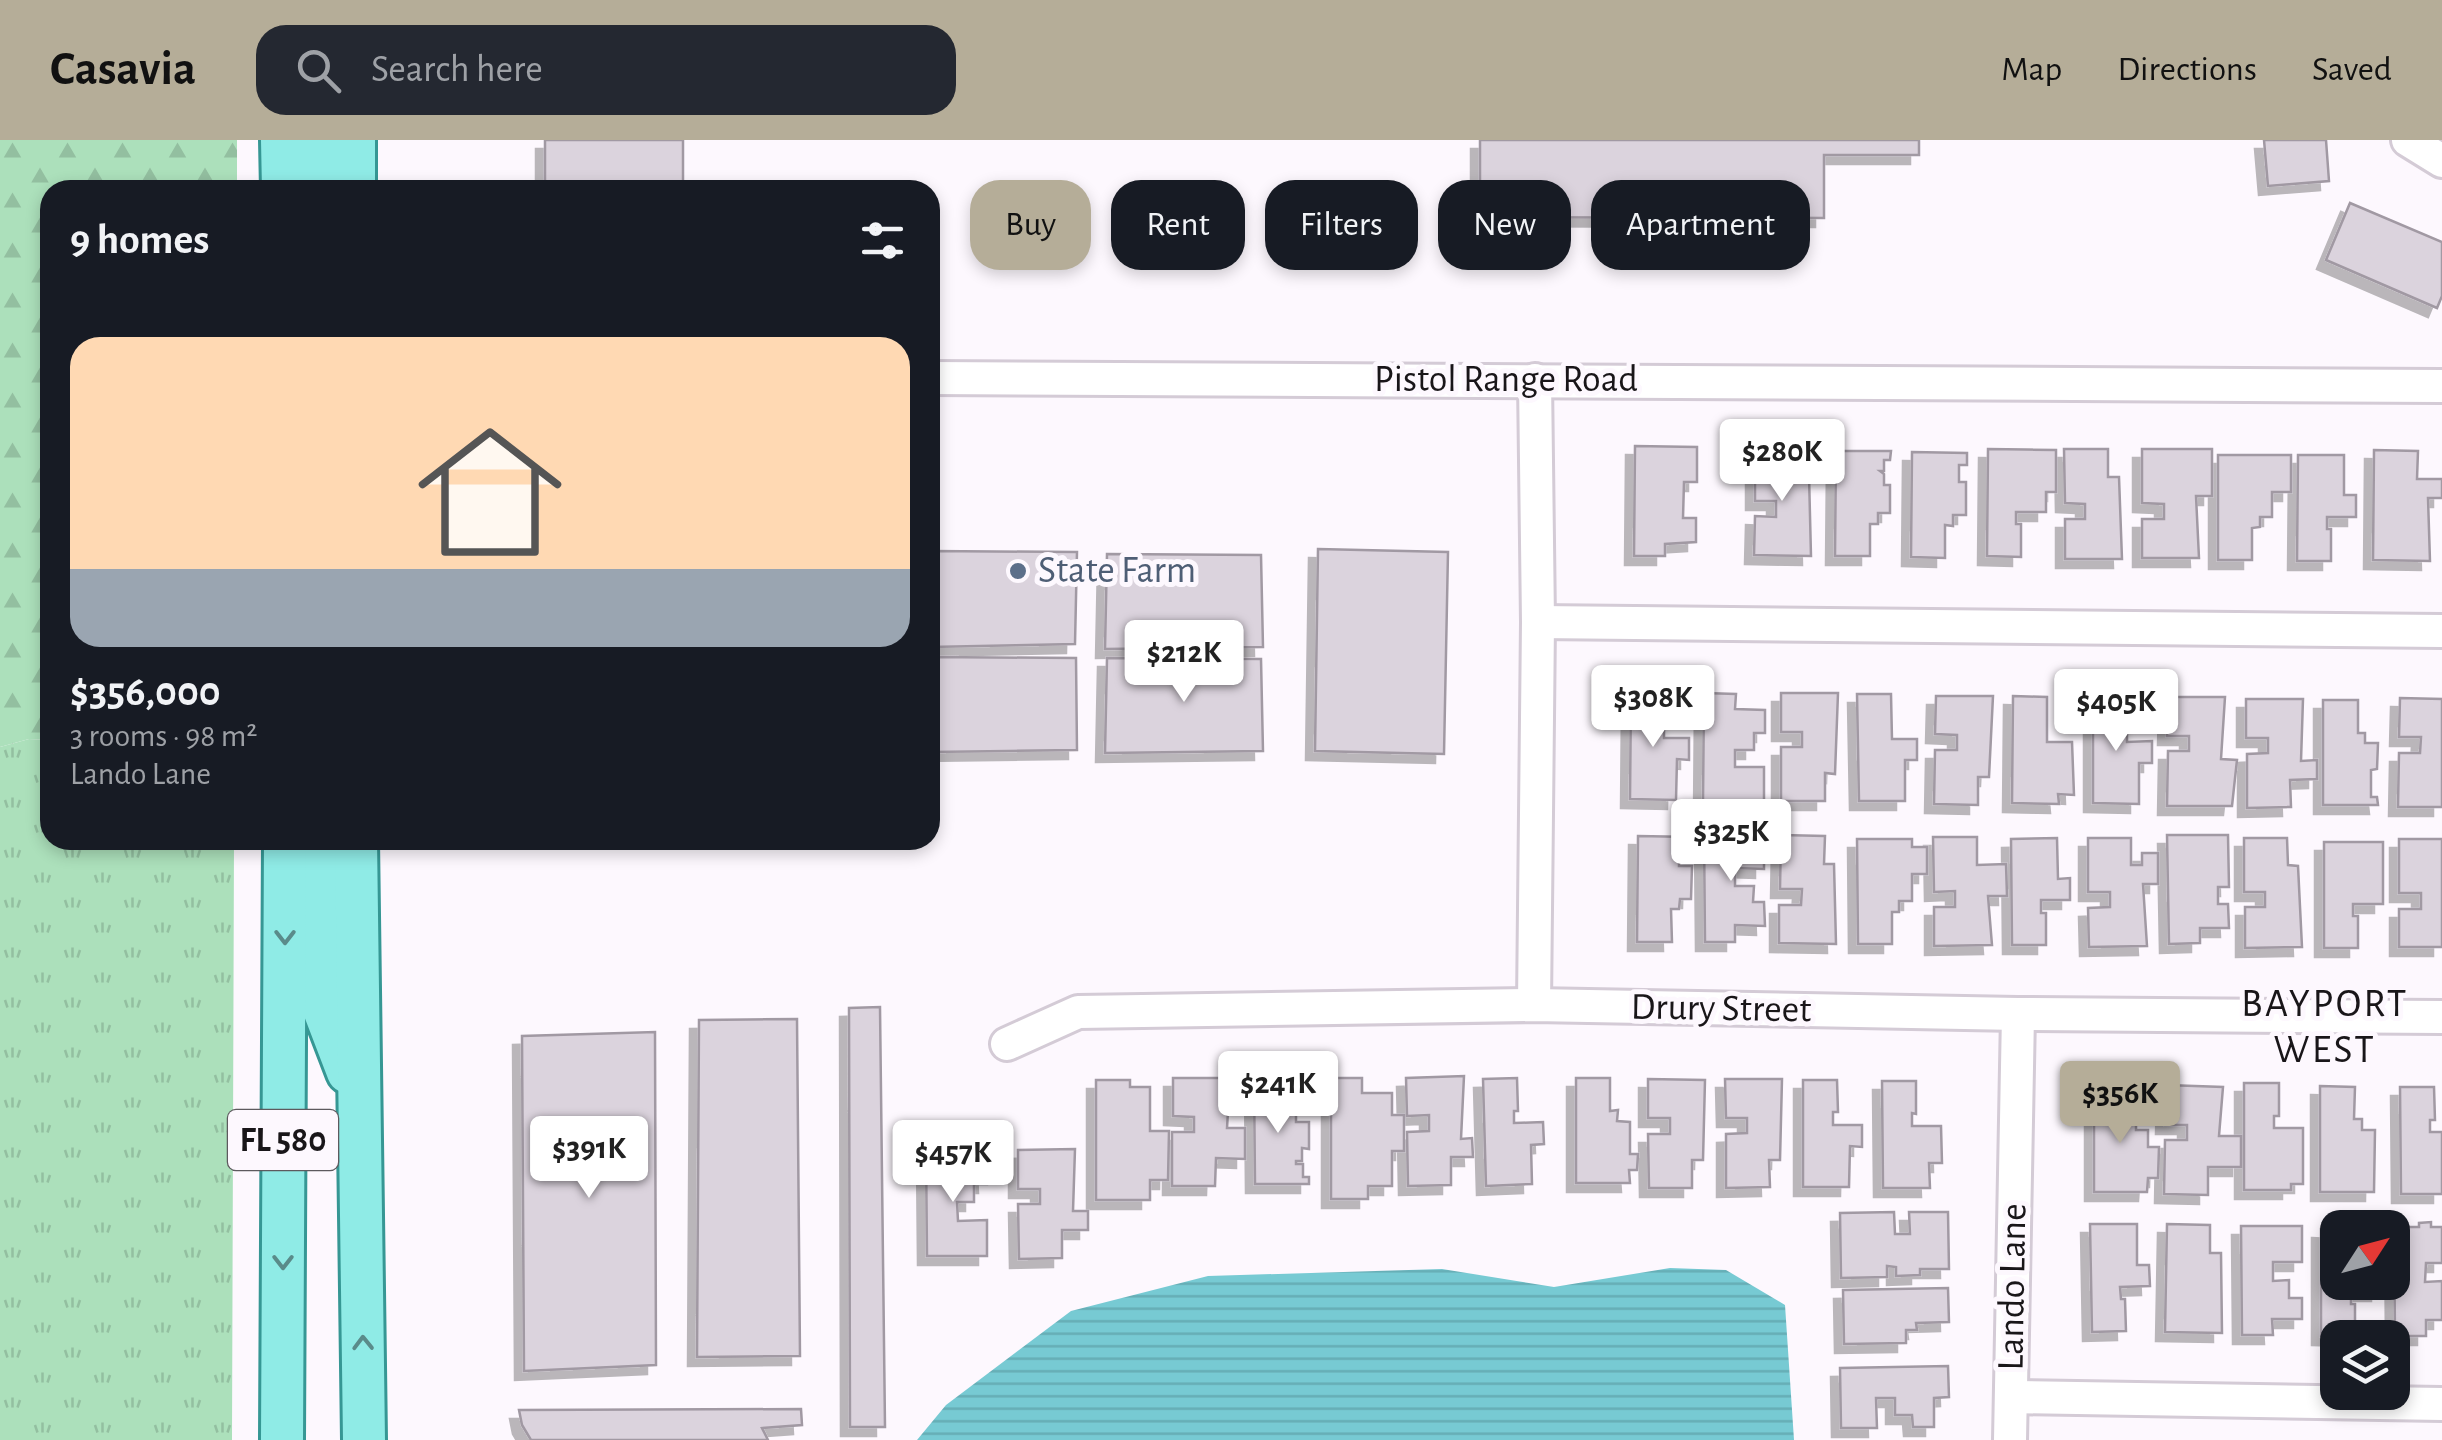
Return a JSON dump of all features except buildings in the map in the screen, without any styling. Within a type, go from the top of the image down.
[{"type":"main road","points":[[282,140],[284,180]]},
{"type":"main road","points":[[316,140],[316,180]]},
{"type":"main road","points":[[354,140],[354,180]]},
{"type":"main road","name":"FL 580","points":[[282,1440],[285,850]]},
{"type":"main road","points":[[317,850],[317,991],[359,1100]]},
{"type":"main road","name":"FL 580","points":[[356,850],[364,1440]]},
{"type":"street","points":[[2408,140],[2442,161]]},
{"type":"street","name":"Pistol Range Road","points":[[940,378],[2442,386]]},
{"type":"street","points":[[1534,1005],[1536,380]]},
{"type":"street","points":[[1538,622],[2442,632]]},
{"type":"street","name":"Drury Street","points":[[1007,1044],[1078,1012],[1534,1005],[2442,1017]]},
{"type":"street","name":"Lando Lane","points":[[2010,1440],[2018,1014]]},
{"type":"street","points":[[2010,1397],[2442,1404]]},
{"type":"green space","points":[[0,140],[237,140],[237,180],[40,180],[40,740],[0,747]]},
{"type":"green space","points":[[40,740],[40,850],[234,850],[232,1440],[0,1440],[0,747]]},
{"type":"water","points":[[1670,1268],[1726,1270],[1785,1305],[1794,1440],[917,1440],[946,1405],[1071,1311],[1208,1276],[1442,1269],[1554,1287]]},
{"type":"place","name":"State Farm","points":[[1018,571]]},
{"type":"district","name":"BAYPORT WEST","points":[[2325,1027]]}]
